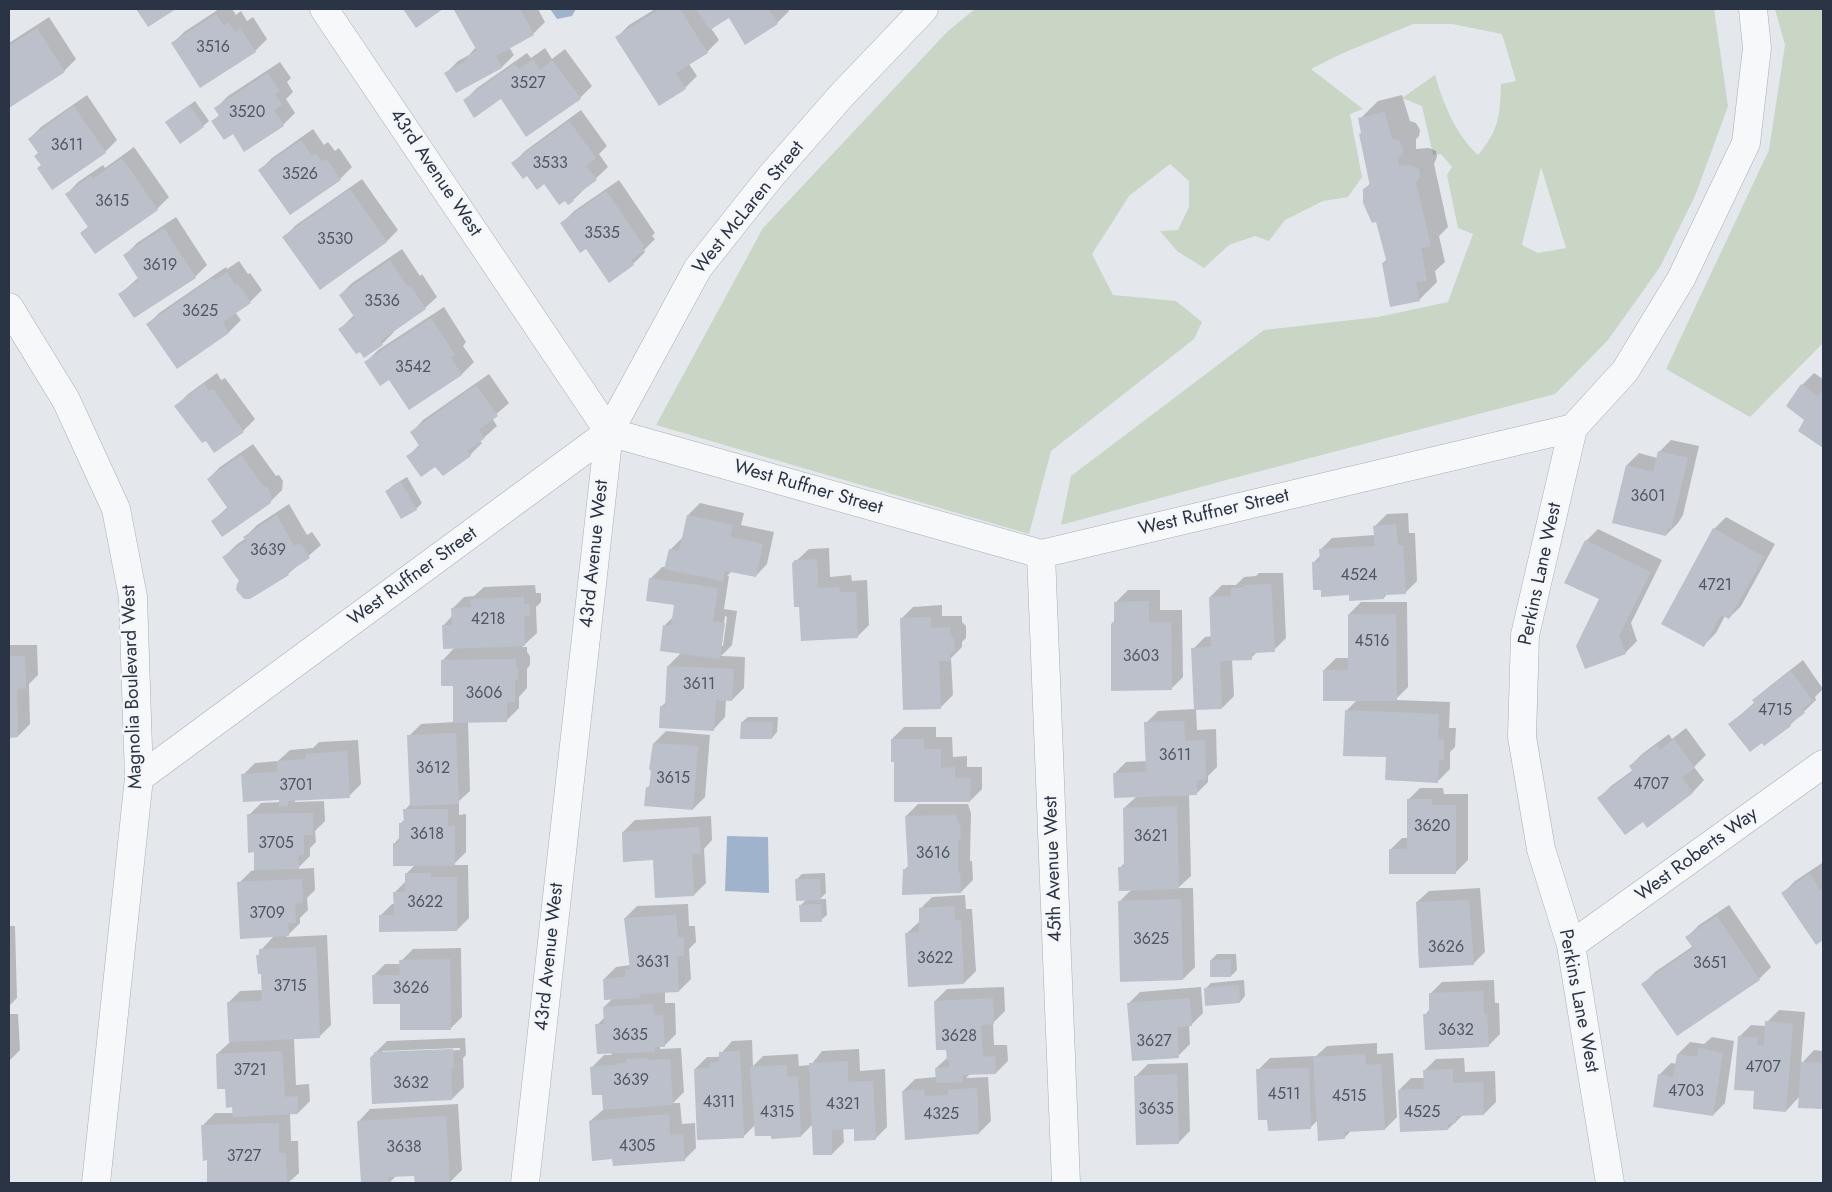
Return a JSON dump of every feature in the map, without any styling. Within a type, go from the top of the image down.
[{"type":"street","name":"43rd Avenue West","points":[[324,9],[609,432],[525,1183]]},
{"type":"street","name":"West McLaren Street","points":[[609,432],[698,268],[771,176],[841,96],[924,9]]},
{"type":"street","name":"Perkins Lane West","points":[[1610,1183],[1571,945],[1541,849],[1522,737],[1525,635],[1573,428],[1625,371],[1681,278],[1746,143],[1758,48],[1753,9]]},
{"type":"street","name":"Magnolia Boulevard West","points":[[9,307],[66,400],[116,509],[133,597],[140,778],[96,1183]]},
{"type":"street","name":"West Ruffner Street","points":[[140,778],[609,432],[1041,554],[1573,428]]},
{"type":"street","name":"45th Avenue West","points":[[1041,554],[1066,1183]]},
{"type":"street","name":"West Roberts Way","points":[[1571,945],[1823,764]]},
{"type":"green space","points":[[975,9],[1714,9],[1728,106],[1695,196],[1660,267],[1608,340],[1555,394],[1061,525],[1071,476],[1264,330],[1378,317],[1448,302],[1473,234],[1458,228],[1447,175],[1452,167],[1441,154],[1433,155],[1422,106],[1402,98],[1435,75],[1451,118],[1463,138],[1478,155],[1490,138],[1497,122],[1501,84],[1516,81],[1502,34],[1452,24],[1413,24],[1341,54],[1311,69],[1363,109],[1350,114],[1362,177],[1348,197],[1323,201],[1285,220],[1269,241],[1255,236],[1229,245],[1204,268],[1177,251],[1160,231],[1178,230],[1189,207],[1189,181],[1170,164],[1129,196],[1092,254],[1113,295],[1176,301],[1202,322],[1194,339],[1051,451],[1029,534],[656,425],[763,228],[947,32]],"holes":[[[1541,167],[1566,248],[1538,253],[1522,245]]]},
{"type":"green space","points":[[1775,9],[1823,9],[1823,343],[1750,417],[1666,369],[1769,150],[1785,45]]},
{"type":"water","points":[[550,9],[576,9],[572,16],[557,19]]},
{"type":"water","points":[[727,836],[768,837],[769,893],[725,891]]},
{"type":"building","points":[[136,9],[176,9],[148,27]]},
{"type":"building","points":[[403,9],[443,9],[416,28]]},
{"type":"building","points":[[520,9],[534,35],[496,56],[502,68],[456,93],[444,73],[467,60],[465,57],[477,51],[454,10]]},
{"type":"building","points":[[660,9],[680,9],[708,53],[676,73],[686,89],[659,106],[615,37]]},
{"type":"building","points":[[696,9],[769,9],[778,24],[745,45],[729,18],[710,30]]},
{"type":"building","points":[[216,14],[224,26],[228,22],[235,32],[240,28],[256,52],[200,88],[171,43]]},
{"type":"building","points":[[37,28],[65,72],[9,108],[9,46]]},
{"type":"building","points":[[533,59],[540,70],[552,60],[581,99],[526,137],[501,99],[474,118],[463,100],[514,64],[519,69]]},
{"type":"building","points":[[268,73],[280,91],[275,94],[282,105],[274,110],[284,126],[244,152],[233,134],[224,140],[211,121],[219,116],[214,108]]},
{"type":"building","points":[[189,105],[204,127],[180,144],[165,122]]},
{"type":"building","points":[[74,106],[106,153],[52,190],[37,168],[41,165],[34,156],[38,153],[28,139]]},
{"type":"building","points":[[1385,112],[1392,139],[1399,140],[1403,148],[1402,155],[1398,158],[1399,166],[1411,165],[1419,169],[1420,176],[1416,183],[1431,246],[1421,248],[1427,281],[1416,282],[1420,301],[1390,307],[1382,263],[1387,263],[1376,222],[1372,223],[1363,203],[1363,189],[1370,186],[1359,134],[1361,133],[1358,118]]},
{"type":"building","points":[[569,121],[596,158],[586,166],[597,180],[572,198],[574,201],[568,205],[565,201],[559,205],[544,184],[537,190],[527,176],[523,179],[511,163]]},
{"type":"building","points":[[301,140],[312,156],[316,153],[322,162],[327,159],[341,180],[290,215],[258,170]]},
{"type":"building","points":[[122,158],[158,210],[95,254],[80,233],[88,227],[65,194],[91,176],[93,179]]},
{"type":"building","points":[[350,189],[387,242],[320,290],[282,237]]},
{"type":"building","points":[[606,191],[644,246],[641,248],[644,251],[631,260],[634,265],[609,283],[586,249],[580,253],[560,223]]},
{"type":"building","points":[[164,228],[196,278],[134,318],[118,294],[139,280],[123,255]]},
{"type":"building","points":[[390,260],[426,309],[380,341],[383,345],[364,358],[360,352],[356,354],[338,329],[355,318],[339,295]]},
{"type":"building","points":[[227,272],[235,285],[238,284],[251,303],[223,322],[229,333],[177,369],[146,324],[213,278],[215,280]]},
{"type":"building","points":[[431,318],[455,355],[451,358],[462,375],[409,410],[389,380],[380,386],[364,362]]},
{"type":"building","points":[[204,384],[209,391],[213,389],[244,432],[214,453],[206,441],[202,443],[174,406]]},
{"type":"building","points":[[1801,384],[1818,396],[1823,390],[1823,448],[1798,431],[1804,420],[1786,406]]},
{"type":"building","points":[[476,385],[498,416],[479,429],[485,438],[467,451],[471,456],[443,476],[435,467],[421,477],[406,456],[420,447],[410,432]]},
{"type":"building","points":[[1658,451],[1688,458],[1671,529],[1668,528],[1666,536],[1612,523],[1626,465],[1653,472]]},
{"type":"building","points":[[241,455],[264,487],[267,487],[271,493],[271,503],[222,537],[211,521],[228,509],[207,479]]},
{"type":"building","points":[[401,482],[417,510],[401,519],[385,491]]},
{"type":"building","points":[[277,515],[294,546],[300,543],[310,558],[287,573],[289,575],[250,599],[244,599],[236,590],[239,581],[222,557],[247,541],[243,537]]},
{"type":"building","points":[[687,515],[733,525],[730,537],[763,544],[756,577],[725,571],[723,581],[664,569],[669,549],[679,551]]},
{"type":"building","points":[[1396,524],[1398,545],[1403,545],[1406,594],[1384,595],[1384,599],[1349,601],[1349,595],[1321,597],[1321,590],[1313,590],[1312,562],[1320,562],[1319,549],[1375,546],[1373,526]]},
{"type":"building","points":[[1713,528],[1764,557],[1729,619],[1721,615],[1704,647],[1661,624]]},
{"type":"building","points":[[1585,540],[1651,572],[1619,636],[1626,654],[1585,669],[1576,646],[1599,599],[1564,583]]},
{"type":"building","points":[[817,559],[818,588],[839,587],[840,592],[856,592],[858,638],[801,641],[799,607],[794,607],[792,563],[795,560]]},
{"type":"building","points":[[649,578],[718,588],[713,621],[725,623],[720,659],[660,651],[663,625],[671,626],[674,605],[646,601]]},
{"type":"building","points":[[1271,584],[1275,652],[1252,653],[1252,660],[1220,661],[1222,709],[1194,710],[1191,648],[1211,647],[1209,597],[1231,596],[1231,588],[1245,587],[1245,585]]},
{"type":"building","points":[[524,597],[524,604],[529,604],[530,615],[524,616],[525,646],[443,649],[442,625],[452,625],[451,608],[471,607],[470,599]]},
{"type":"building","points":[[1149,601],[1149,622],[1171,622],[1172,690],[1111,691],[1111,624],[1114,621],[1114,602]]},
{"type":"building","points":[[1348,614],[1396,614],[1397,701],[1323,701],[1323,670],[1348,670]]},
{"type":"building","points":[[931,617],[931,628],[950,627],[950,634],[954,639],[955,651],[950,654],[951,661],[939,661],[941,709],[903,710],[900,618]]},
{"type":"building","points":[[9,656],[25,656],[26,688],[17,689],[18,737],[9,738]]},
{"type":"building","points":[[516,659],[518,679],[515,681],[515,702],[507,702],[507,722],[453,723],[453,686],[441,686],[441,660]]},
{"type":"building","points":[[667,666],[734,669],[732,701],[716,700],[714,731],[659,728],[660,706],[665,707]]},
{"type":"building","points":[[1791,671],[1813,701],[1802,709],[1805,713],[1790,724],[1791,726],[1764,746],[1762,743],[1750,752],[1728,724],[1755,704],[1752,700]]},
{"type":"building","points":[[1345,710],[1439,714],[1438,739],[1444,740],[1444,760],[1439,760],[1438,783],[1385,780],[1386,757],[1343,756]]},
{"type":"building","points":[[1184,721],[1185,741],[1205,740],[1206,780],[1197,780],[1197,795],[1114,798],[1113,773],[1146,772],[1144,722]]},
{"type":"building","points":[[741,722],[773,722],[772,739],[740,739]]},
{"type":"building","points":[[456,733],[459,804],[410,806],[407,735]]},
{"type":"building","points":[[891,739],[924,739],[924,749],[941,749],[941,768],[955,767],[955,778],[971,778],[970,802],[894,802],[894,762],[891,762]]},
{"type":"building","points":[[1674,739],[1695,768],[1682,777],[1693,793],[1647,828],[1643,822],[1625,835],[1597,798],[1633,772],[1629,766],[1657,745],[1660,750]]},
{"type":"building","points":[[653,743],[698,746],[693,810],[644,806],[646,787],[649,788],[651,771],[649,769]]},
{"type":"building","points":[[347,751],[350,798],[288,801],[288,806],[279,807],[279,800],[243,802],[241,774],[277,772],[277,761],[306,759],[306,754]]},
{"type":"building","points":[[1407,799],[1432,799],[1432,805],[1456,805],[1456,874],[1389,874],[1389,849],[1407,849]]},
{"type":"building","points":[[1177,806],[1179,889],[1119,891],[1118,867],[1124,867],[1123,808]]},
{"type":"building","points":[[403,809],[448,809],[448,826],[455,826],[455,866],[393,866],[393,843],[399,843],[399,823],[404,823]]},
{"type":"building","points":[[313,813],[313,835],[304,835],[304,855],[298,855],[299,869],[254,870],[254,852],[248,853],[247,814]]},
{"type":"building","points":[[956,815],[960,826],[961,838],[958,840],[958,873],[960,873],[961,893],[902,895],[903,869],[908,869],[905,816]]},
{"type":"building","points":[[699,827],[701,854],[692,854],[694,896],[655,898],[653,860],[623,862],[622,832]]},
{"type":"building","points":[[405,873],[431,873],[431,877],[457,877],[457,931],[379,932],[379,915],[394,915],[393,892],[405,892]]},
{"type":"building","points":[[1810,874],[1820,890],[1823,888],[1823,940],[1816,945],[1781,893]]},
{"type":"building","points":[[302,879],[303,903],[295,904],[296,923],[288,923],[289,936],[240,939],[237,882]]},
{"type":"building","points":[[795,879],[820,879],[821,900],[796,901]]},
{"type":"building","points":[[1181,899],[1183,980],[1120,982],[1118,901]]},
{"type":"building","points":[[1469,900],[1474,965],[1419,968],[1416,902]]},
{"type":"building","points":[[821,904],[822,922],[800,922],[799,905]]},
{"type":"building","points":[[954,906],[955,920],[961,920],[964,984],[908,987],[905,933],[919,932],[919,908]]},
{"type":"building","points":[[676,915],[678,937],[684,937],[684,956],[677,956],[679,992],[640,994],[640,998],[604,1000],[603,979],[625,977],[625,969],[630,969],[624,918]]},
{"type":"building","points":[[1717,916],[1760,980],[1677,1036],[1641,984],[1693,948],[1685,937]]},
{"type":"building","points":[[316,947],[320,1038],[229,1042],[227,1002],[262,1001],[261,974],[258,974],[256,955],[259,955],[259,949]]},
{"type":"building","points":[[450,959],[451,1030],[400,1030],[400,1004],[373,1004],[372,975],[400,975],[399,960]]},
{"type":"building","points":[[1231,959],[1231,977],[1210,977],[1210,960]]},
{"type":"building","points":[[1239,985],[1240,1003],[1205,1006],[1204,988]]},
{"type":"building","points":[[1483,991],[1484,1014],[1487,1014],[1489,1047],[1425,1050],[1423,1014],[1429,1014],[1429,993]]},
{"type":"building","points":[[993,998],[994,1024],[981,1025],[983,1057],[995,1056],[996,1074],[963,1075],[963,1082],[936,1083],[935,1068],[949,1067],[949,1060],[947,1060],[946,1050],[936,1050],[934,1001]]},
{"type":"building","points":[[1190,998],[1192,1026],[1177,1027],[1179,1058],[1132,1061],[1127,1003]]},
{"type":"building","points":[[653,1004],[654,1015],[663,1015],[665,1047],[654,1047],[655,1052],[597,1054],[595,1024],[604,1024],[603,1007]]},
{"type":"building","points":[[1765,1021],[1793,1024],[1786,1112],[1753,1109],[1754,1091],[1734,1090],[1738,1036],[1758,1038],[1757,1045],[1764,1046]]},
{"type":"building","points":[[1699,1048],[1723,1053],[1713,1116],[1653,1107],[1658,1074],[1673,1077],[1677,1054],[1697,1057]]},
{"type":"building","points":[[453,1049],[454,1068],[451,1068],[452,1100],[372,1104],[370,1057],[374,1057],[374,1052]]},
{"type":"building","points":[[282,1051],[285,1097],[298,1096],[298,1114],[233,1117],[232,1107],[226,1108],[225,1089],[217,1089],[216,1054]]},
{"type":"building","points":[[740,1051],[744,1138],[697,1140],[694,1069],[710,1068],[710,1063],[719,1062],[719,1052]]},
{"type":"building","points":[[1365,1054],[1366,1065],[1381,1064],[1385,1130],[1344,1132],[1345,1139],[1318,1141],[1313,1057]]},
{"type":"building","points":[[648,1058],[648,1060],[670,1059],[673,1105],[603,1110],[602,1095],[592,1095],[590,1067],[618,1065],[618,1063],[626,1063],[626,1059]]},
{"type":"building","points":[[848,1061],[848,1082],[873,1081],[876,1140],[854,1141],[854,1129],[832,1130],[832,1155],[813,1155],[809,1063]]},
{"type":"building","points":[[1801,1062],[1823,1063],[1823,1109],[1798,1108]]},
{"type":"building","points":[[787,1065],[787,1077],[798,1076],[801,1137],[771,1139],[771,1136],[755,1136],[750,1067]]},
{"type":"building","points":[[1309,1068],[1311,1129],[1268,1131],[1267,1120],[1258,1120],[1256,1069]]},
{"type":"building","points":[[1453,1069],[1453,1083],[1483,1082],[1484,1115],[1456,1116],[1456,1123],[1448,1124],[1448,1130],[1400,1132],[1398,1090],[1424,1089],[1423,1070]]},
{"type":"building","points":[[1177,1074],[1179,1144],[1136,1145],[1134,1076]]},
{"type":"building","points":[[977,1088],[979,1134],[905,1140],[902,1091],[924,1089],[925,1096],[948,1095],[948,1090]]},
{"type":"building","points":[[669,1114],[670,1135],[683,1134],[685,1161],[613,1166],[612,1159],[592,1161],[589,1121]]},
{"type":"building","points":[[446,1116],[450,1183],[415,1183],[414,1176],[388,1177],[389,1183],[361,1183],[357,1121]]},
{"type":"building","points":[[279,1123],[279,1153],[286,1153],[287,1183],[207,1183],[207,1160],[203,1161],[201,1125]]}]
